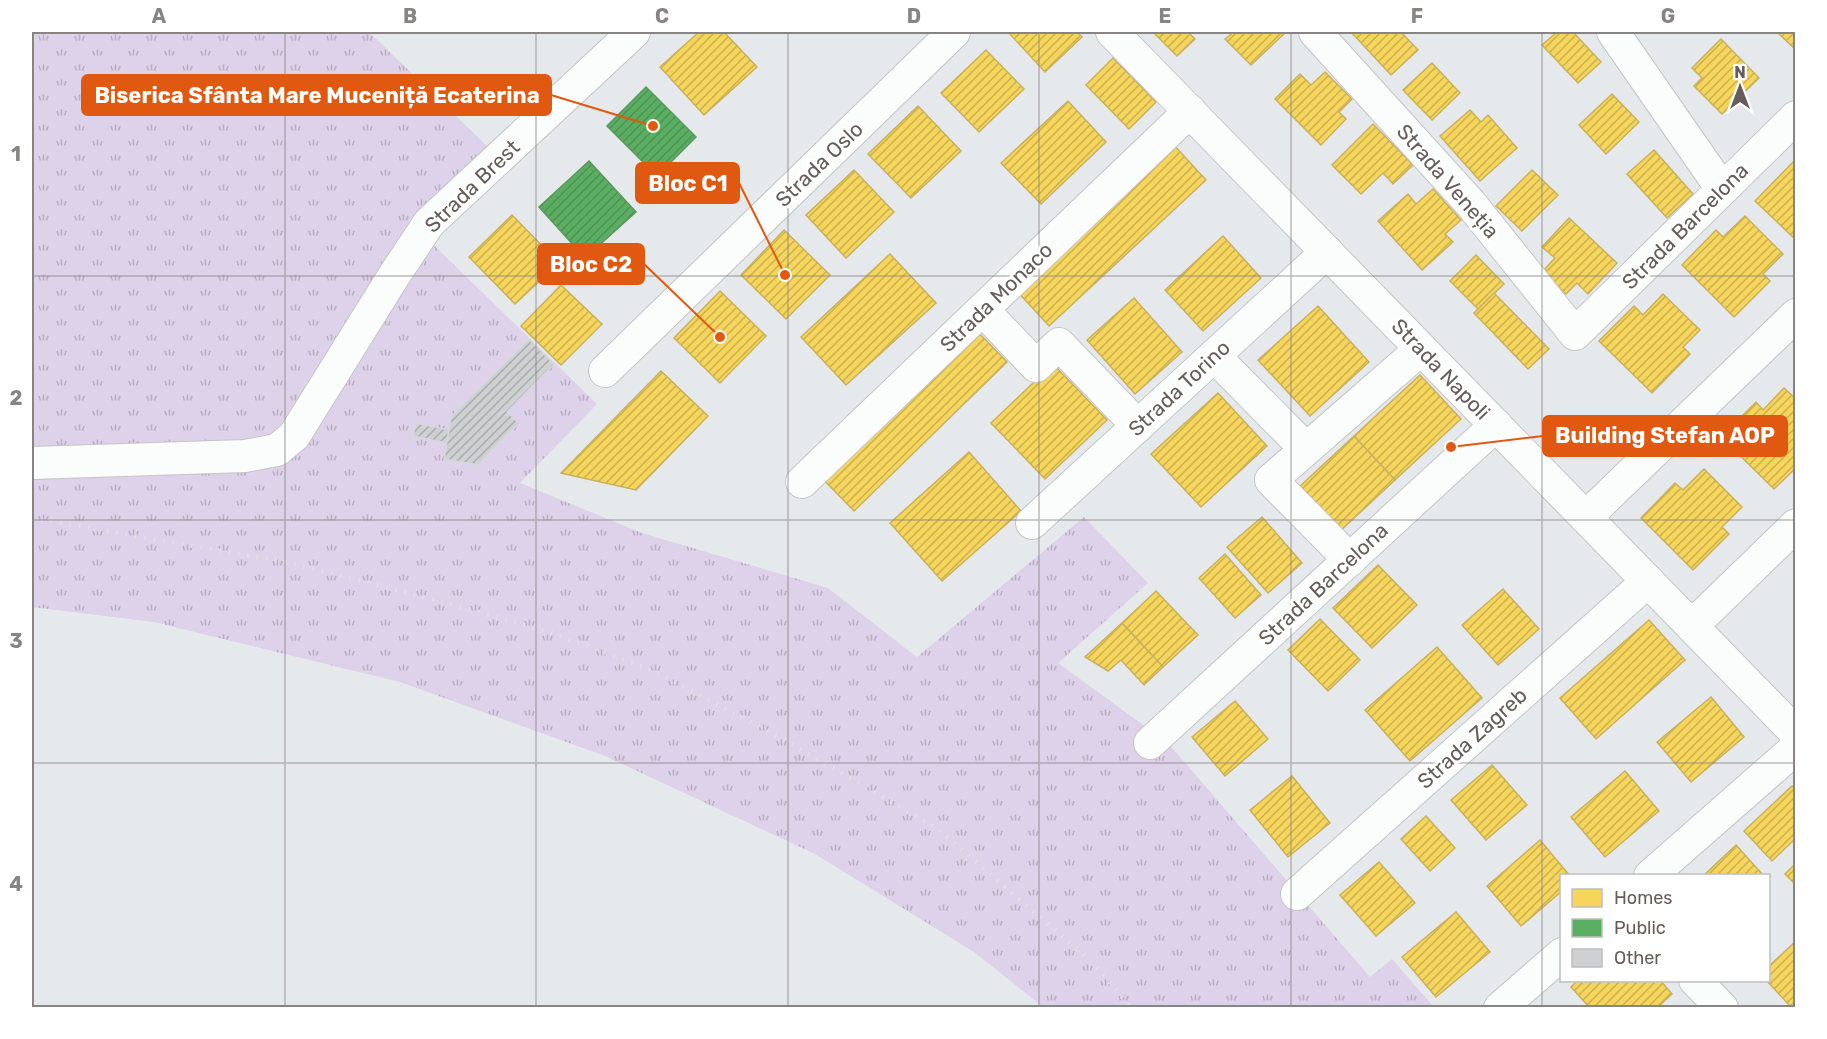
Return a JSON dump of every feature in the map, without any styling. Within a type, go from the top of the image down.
[{"type":"street","name":"Strada Brest","points":[[32,463],[193,459],[245,456],[277,450],[294,436],[395,274],[429,224],[634,32]]},
{"type":"street","name":"Strada Oslo","points":[[605,371],[954,32]]},
{"type":"street","name":"Strada Napoli","points":[[1113,32],[1796,733]]},
{"type":"street","name":"Strada Veneția","points":[[1315,32],[1471,204],[1575,334]]},
{"type":"street","points":[[1613,32],[1722,189]]},
{"type":"street","name":"Strada Monaco","points":[[802,483],[1190,111]]},
{"type":"street","name":"Strada Barcelona","points":[[1575,334],[1796,117]]},
{"type":"street","name":"Strada Torino","points":[[1032,524],[1327,252]]},
{"type":"street","points":[[983,310],[1036,366],[1059,344],[1138,426]]},
{"type":"street","points":[[1586,518],[1796,315]]},
{"type":"street","points":[[1350,560],[1271,480],[1421,349]]},
{"type":"street","points":[[1214,356],[1306,449]]},
{"type":"street","name":"Strada Barcelona","points":[[1150,743],[1496,425]]},
{"type":"street","points":[[1692,626],[1796,525]]},
{"type":"street","name":"Strada Zagreb","points":[[1297,894],[1648,581]]},
{"type":"street","points":[[1652,874],[1796,748]]},
{"type":"street","points":[[1510,1004],[1560,956]]},
{"type":"street","points":[[1696,982],[1722,1008]]},
{"type":"green space","points":[[32,32],[369,32],[488,147],[409,221],[597,404],[520,483],[642,533],[828,588],[917,657],[1084,517],[1148,583],[1058,663],[1168,743],[1370,977],[1392,959],[1434,1007],[1043,1007],[974,952],[815,854],[605,756],[400,682],[154,622],[32,607]]},
{"type":"building: Homes","points":[[699,32],[724,32],[757,67],[704,115],[660,67]]},
{"type":"building: Homes","points":[[1077,32],[1082,37],[1045,72],[1009,33]]},
{"type":"building: Homes","points":[[1153,32],[1188,32],[1195,39],[1177,56]]},
{"type":"building: Homes","points":[[1234,32],[1286,32],[1251,65],[1225,39]]},
{"type":"building: Homes","points":[[1351,32],[1401,32],[1418,50],[1391,75]]},
{"type":"building: Homes","points":[[1557,32],[1573,32],[1601,62],[1578,83],[1542,45]]},
{"type":"building: Homes","points":[[1777,32],[1796,32],[1796,50]]},
{"type":"building: Homes","points":[[1721,39],[1759,78],[1722,114],[1694,86],[1702,78],[1692,68]]},
{"type":"building: Homes","points":[[986,50],[1024,89],[979,132],[941,93]]},
{"type":"building: Homes","points":[[1113,58],[1156,102],[1129,129],[1086,85]]},
{"type":"building: Homes","points":[[1432,63],[1460,93],[1432,120],[1403,90]]},
{"type":"building: Homes","points":[[1325,72],[1352,99],[1339,112],[1346,119],[1321,145],[1275,99],[1300,74],[1311,85]]},
{"type":"building: Homes","points":[[1612,94],[1639,122],[1606,154],[1579,125]]},
{"type":"building: Homes","points":[[1068,101],[1106,142],[1041,204],[1001,163]]},
{"type":"building: Homes","points":[[918,106],[961,151],[911,198],[868,154]]},
{"type":"building: Homes","points":[[1470,110],[1481,122],[1488,115],[1517,148],[1480,181],[1440,136]]},
{"type":"building: Homes","points":[[1373,124],[1413,165],[1393,184],[1383,173],[1361,194],[1332,165]]},
{"type":"building: Homes","points":[[1172,143],[1206,180],[1049,326],[1015,289]]},
{"type":"building: Homes","points":[[1654,150],[1693,194],[1667,218],[1627,174]]},
{"type":"building: Homes","points":[[1796,159],[1796,240],[1755,201]]},
{"type":"building: Homes","points":[[854,170],[894,212],[846,258],[806,215]]},
{"type":"building: Homes","points":[[1532,170],[1558,195],[1522,231],[1496,206]]},
{"type":"building: Homes","points":[[1433,189],[1461,220],[1445,234],[1453,242],[1422,270],[1378,221],[1408,194],[1416,204]]},
{"type":"building: Homes","points":[[512,215],[559,263],[515,304],[469,257]]},
{"type":"building: Homes","points":[[1745,216],[1783,254],[1763,274],[1770,281],[1734,317],[1682,265],[1716,230],[1723,237]]},
{"type":"building: Homes","points":[[1569,218],[1617,263],[1588,294],[1577,283],[1566,294],[1542,272],[1555,258],[1542,247]]},
{"type":"building: Homes","points":[[784,230],[830,275],[786,319],[741,275]]},
{"type":"building: Homes","points":[[1223,236],[1261,278],[1203,331],[1165,290]]},
{"type":"building: Homes","points":[[890,254],[936,303],[846,385],[801,337]]},
{"type":"building: Homes","points":[[1476,255],[1504,284],[1478,309],[1450,281]]},
{"type":"building: Homes","points":[[561,285],[602,324],[561,365],[521,326]]},
{"type":"building: Homes","points":[[720,291],[766,336],[720,383],[674,338]]},
{"type":"building: Homes","points":[[1494,293],[1549,349],[1528,369],[1474,313]]},
{"type":"building: Homes","points":[[1663,294],[1700,330],[1683,347],[1690,354],[1652,393],[1599,341],[1634,306],[1643,315]]},
{"type":"building: Homes","points":[[1134,298],[1182,352],[1135,394],[1087,340]]},
{"type":"building: Homes","points":[[1318,306],[1369,362],[1310,416],[1258,360]]},
{"type":"building: Homes","points":[[972,326],[1007,362],[854,511],[818,474]]},
{"type":"building: Homes","points":[[1053,364],[1107,420],[1045,479],[991,423]]},
{"type":"building: Homes","points":[[661,371],[708,416],[636,490],[561,473]]},
{"type":"building: Homes","points":[[1420,375],[1461,419],[1395,480],[1354,436]]},
{"type":"building: Homes","points":[[1784,388],[1796,399],[1796,468],[1774,489],[1721,437],[1756,402],[1763,410]]},
{"type":"building: Homes","points":[[1218,393],[1267,446],[1201,507],[1151,454]]},
{"type":"building: Homes","points":[[1354,436],[1395,480],[1338,533],[1297,489]]},
{"type":"building: Homes","points":[[969,452],[1021,511],[942,581],[890,523]]},
{"type":"building: Homes","points":[[1704,469],[1742,507],[1722,527],[1729,534],[1693,570],[1641,518],[1675,483],[1683,490]]},
{"type":"building: Homes","points":[[1262,517],[1302,563],[1268,593],[1227,547]]},
{"type":"building: Homes","points":[[1225,554],[1261,595],[1235,618],[1199,578]]},
{"type":"building: Homes","points":[[1378,565],[1417,605],[1372,648],[1333,608]]},
{"type":"building: Homes","points":[[1503,589],[1539,629],[1498,665],[1462,625]]},
{"type":"building: Homes","points":[[1156,591],[1198,635],[1163,667],[1122,623]]},
{"type":"building: Homes","points":[[1320,619],[1360,660],[1328,691],[1288,650]]},
{"type":"building: Homes","points":[[1649,620],[1685,660],[1596,739],[1560,698]]},
{"type":"building: Homes","points":[[1122,623],[1163,667],[1144,685],[1121,660],[1108,671],[1085,657]]},
{"type":"building: Homes","points":[[1437,647],[1482,698],[1410,761],[1365,710]]},
{"type":"building: Homes","points":[[1711,697],[1744,737],[1691,782],[1657,742]]},
{"type":"building: Homes","points":[[1235,701],[1268,739],[1225,776],[1192,737]]},
{"type":"building: Homes","points":[[1492,765],[1527,805],[1486,840],[1451,800]]},
{"type":"building: Homes","points":[[1625,771],[1659,811],[1605,857],[1571,817]]},
{"type":"building: Homes","points":[[1292,776],[1330,823],[1288,857],[1250,810]]},
{"type":"building: Homes","points":[[1792,786],[1796,789],[1796,838],[1772,861],[1744,831]]},
{"type":"building: Homes","points":[[1426,816],[1455,848],[1430,871],[1401,839]]},
{"type":"building: Homes","points":[[1540,840],[1568,874],[1560,874],[1560,893],[1521,926],[1487,886]]},
{"type":"building: Homes","points":[[1736,845],[1762,874],[1705,874]]},
{"type":"building: Homes","points":[[1379,862],[1415,903],[1376,936],[1340,895]]},
{"type":"building: Homes","points":[[1796,863],[1796,885],[1785,874]]},
{"type":"building: Homes","points":[[1456,912],[1490,952],[1436,997],[1402,957]]},
{"type":"building: Homes","points":[[1796,941],[1796,1001],[1790,1006],[1768,982],[1770,982],[1770,965]]},
{"type":"building: Homes","points":[[1576,982],[1662,982],[1672,994],[1657,1008],[1590,1008],[1571,987]]},
{"type":"building: Public","points":[[646,87],[696,137],[657,176],[607,126]]},
{"type":"building: Public","points":[[589,161],[636,212],[585,258],[539,207]]},
{"type":"building: Other","points":[[529,339],[554,364],[507,412],[519,423],[478,465],[444,459],[451,417]]},
{"type":"building: Other","points":[[416,423],[449,430],[446,443],[413,436]]},
{"type":"railway","points":[[32,518],[291,563],[549,632],[652,670],[788,742],[935,827],[1089,959],[1132,1008]]},
{"type":"place","name":"Biserica Sfânta Mare Muceniță Ecaterina","points":[[653,126]]},
{"type":"place","name":"Bloc C1","points":[[785,275]]},
{"type":"place","name":"Bloc C2","points":[[720,337]]},
{"type":"place","name":"Building Stefan AOP","points":[[1451,447]]}]
